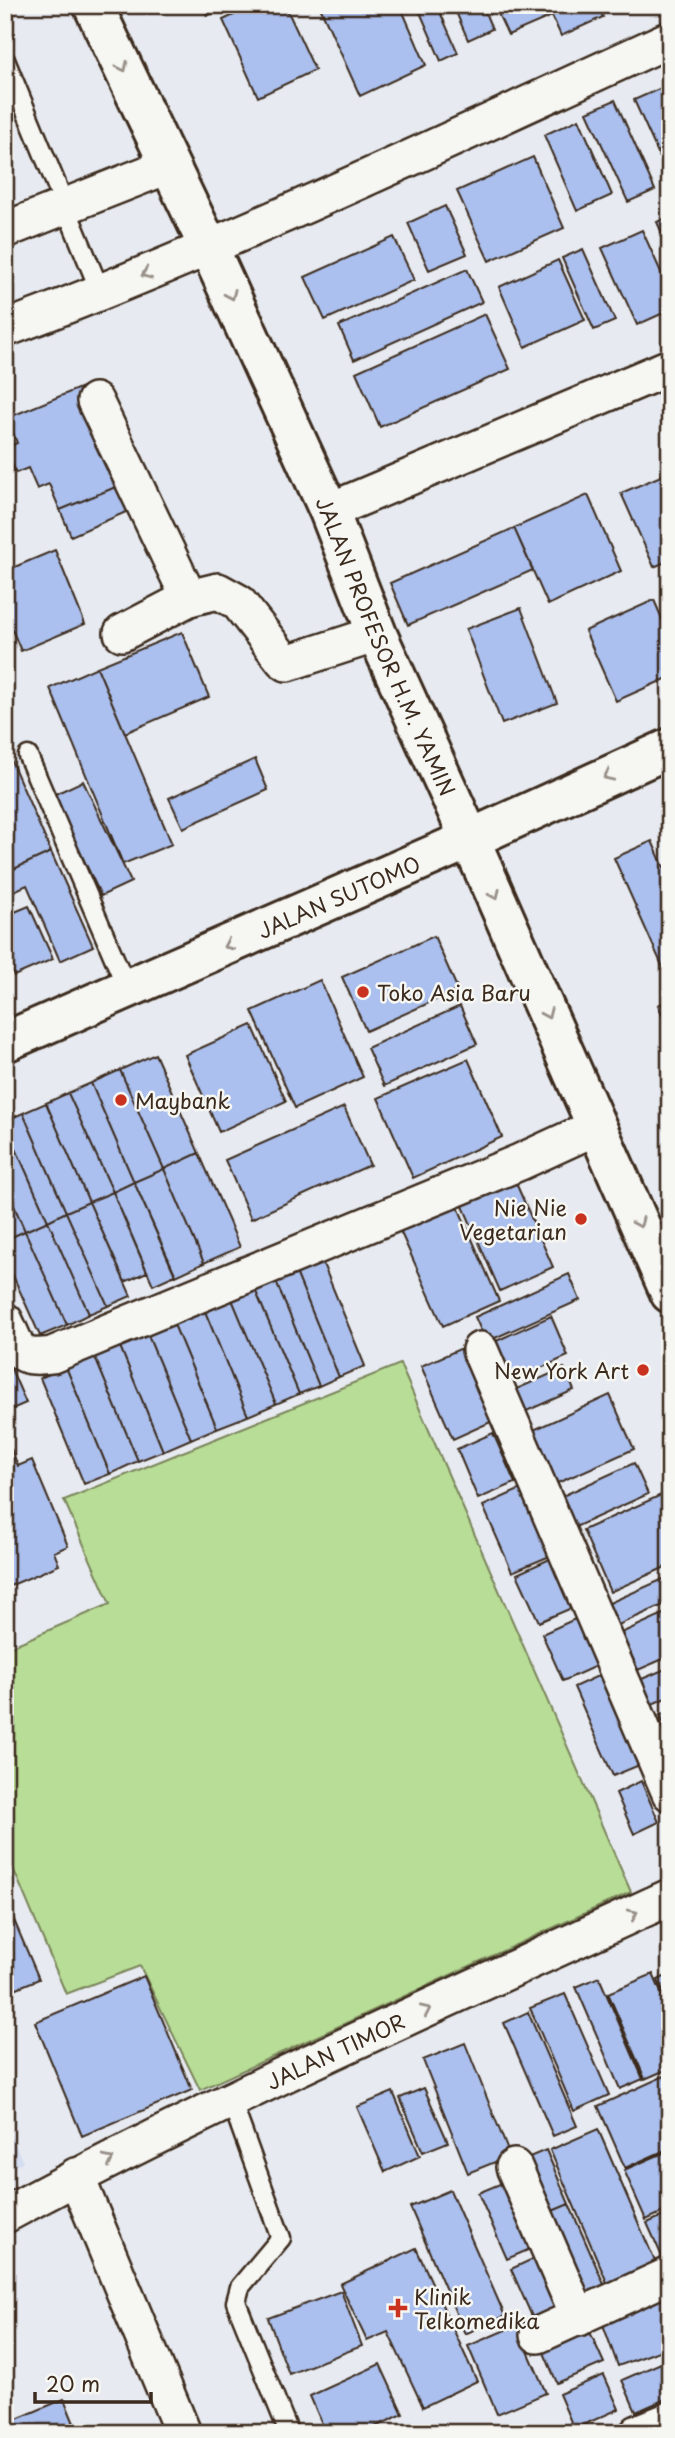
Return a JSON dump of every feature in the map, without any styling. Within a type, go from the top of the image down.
[{"type":"main road","name":"JALAN PROFESOR H.M. YAMIN","points":[[93,5],[170,164],[329,511],[377,634],[670,1293]]},
{"type":"main road","name":"JALAN SUTOMO","points":[[5,1042],[470,839],[670,748]]},
{"type":"street","points":[[5,329],[209,248],[670,39]]},
{"type":"street","points":[[5,230],[170,164]]},
{"type":"street","points":[[329,511],[670,367]]},
{"type":"street","points":[[95,401],[189,598]]},
{"type":"street","points":[[122,634],[189,598],[210,591],[218,591],[238,602],[287,663],[377,634]]},
{"type":"street","points":[[5,1321],[23,1354],[31,1358],[52,1356],[508,1168],[596,1127]]},
{"type":"street","points":[[480,1350],[670,1793]]},
{"type":"street","name":"JALAN TIMOR","points":[[5,2215],[76,2176],[231,2100],[670,1897]]},
{"type":"street","points":[[513,2167],[579,2318]]},
{"type":"street","points":[[76,2176],[183,2433]]},
{"type":"street","points":[[538,2335],[670,2276]]},
{"type":"street","points":[[638,2433],[670,2420]]},
{"type":"lane","points":[[5,60],[101,293]]},
{"type":"lane","points":[[28,756],[127,988]]},
{"type":"lane","points":[[231,2100],[281,2238],[240,2287],[236,2297],[237,2307],[289,2433]]},
{"type":"shaded area","points":[[5,2121],[23,2162],[5,2171]]},
{"type":"green space","points":[[400,1364],[631,1892],[200,2090],[140,1966],[66,1994],[5,1849],[5,1649],[110,1604],[64,1500]]},
{"type":"building","points":[[202,5],[232,5],[207,16]]},
{"type":"building","points":[[255,5],[285,5],[315,70],[258,97],[223,20]]},
{"type":"building","points":[[319,5],[400,5],[426,65],[360,96]]},
{"type":"building","points":[[417,5],[437,5],[458,53],[441,61]]},
{"type":"building","points":[[453,5],[482,5],[492,29],[468,40]]},
{"type":"building","points":[[494,5],[547,5],[552,16],[508,35]]},
{"type":"building","points":[[547,5],[598,5],[603,17],[561,36]]},
{"type":"building","points":[[668,85],[670,89],[670,180],[634,100]]},
{"type":"building","points":[[615,100],[655,190],[628,202],[587,112]]},
{"type":"building","points":[[579,119],[612,195],[577,211],[544,135]]},
{"type":"building","points":[[533,157],[564,228],[489,261],[457,191]]},
{"type":"building","points":[[445,206],[467,254],[429,270],[408,223]]},
{"type":"building","points":[[670,216],[670,251],[657,222]]},
{"type":"building","points":[[642,230],[670,292],[670,310],[637,325],[602,248]]},
{"type":"building","points":[[394,237],[414,280],[325,320],[305,277]]},
{"type":"building","points":[[583,249],[615,321],[594,330],[562,258]]},
{"type":"building","points":[[558,260],[585,320],[525,347],[499,287]]},
{"type":"building","points":[[467,269],[482,302],[354,360],[339,326]]},
{"type":"building","points":[[485,314],[510,369],[380,427],[356,372]]},
{"type":"building","points":[[82,387],[123,484],[60,510],[49,484],[37,489],[28,468],[16,473],[5,448],[17,443],[7,418]]},
{"type":"building","points":[[670,472],[670,560],[654,567],[621,493]]},
{"type":"building","points":[[123,484],[133,509],[71,536],[60,510]]},
{"type":"building","points":[[588,495],[621,571],[548,605],[514,528]]},
{"type":"building","points":[[514,528],[533,570],[408,625],[390,583]]},
{"type":"building","points":[[55,550],[85,624],[21,651],[5,613],[5,571]]},
{"type":"building","points":[[654,600],[670,637],[670,677],[616,701],[585,631]]},
{"type":"building","points":[[521,608],[557,703],[502,724],[466,629]]},
{"type":"building","points":[[182,632],[209,697],[125,733],[97,667]]},
{"type":"building","points":[[97,667],[172,844],[123,864],[50,688]]},
{"type":"building","points":[[5,749],[51,852],[5,873]]},
{"type":"building","points":[[255,759],[268,790],[183,828],[169,798]]},
{"type":"building","points":[[83,781],[131,882],[101,896],[53,795]]},
{"type":"building","points":[[670,828],[670,846],[663,831]]},
{"type":"building","points":[[652,841],[670,881],[668,979],[614,858]]},
{"type":"building","points":[[51,852],[93,946],[60,961],[27,885],[5,895],[5,873]]},
{"type":"building","points":[[29,906],[53,959],[14,976],[5,957],[5,916]]},
{"type":"building","points":[[434,936],[458,990],[366,1031],[342,977]]},
{"type":"building","points":[[320,980],[363,1077],[295,1108],[252,1011]]},
{"type":"building","points":[[670,1000],[670,1033],[658,1005]]},
{"type":"building","points":[[460,1006],[477,1044],[384,1086],[367,1048]]},
{"type":"building","points":[[252,1025],[286,1101],[219,1132],[185,1055]]},
{"type":"building","points":[[155,1054],[199,1153],[164,1169],[120,1070]]},
{"type":"building","points":[[468,1059],[502,1137],[413,1178],[378,1098]]},
{"type":"building","points":[[120,1070],[164,1169],[134,1182],[91,1083]]},
{"type":"building","points":[[91,1083],[134,1182],[113,1192],[68,1093]]},
{"type":"building","points":[[68,1093],[113,1192],[89,1202],[46,1103]]},
{"type":"building","points":[[46,1103],[89,1202],[66,1212],[23,1113]]},
{"type":"building","points":[[344,1107],[370,1165],[251,1219],[225,1160]]},
{"type":"building","points":[[23,1113],[66,1212],[48,1221],[5,1124],[5,1121]]},
{"type":"building","points":[[5,1124],[48,1221],[25,1231],[5,1185]]},
{"type":"building","points":[[199,1153],[240,1247],[204,1263],[164,1169]]},
{"type":"building","points":[[164,1169],[204,1263],[176,1276],[134,1182]]},
{"type":"building","points":[[512,1174],[553,1267],[500,1291],[459,1197]]},
{"type":"building","points":[[134,1182],[175,1275],[153,1285],[113,1192]]},
{"type":"building","points":[[5,1185],[25,1231],[5,1240]]},
{"type":"building","points":[[113,1192],[147,1272],[125,1282],[89,1202]]},
{"type":"building","points":[[454,1198],[499,1301],[443,1326],[397,1224]]},
{"type":"building","points":[[89,1202],[131,1296],[108,1306],[66,1212]]},
{"type":"building","points":[[66,1212],[108,1306],[89,1314],[48,1221]]},
{"type":"building","points":[[48,1221],[89,1314],[67,1325],[25,1231]]},
{"type":"building","points":[[25,1231],[67,1325],[40,1336],[5,1258],[5,1240]]},
{"type":"building","points":[[321,1259],[365,1366],[339,1377],[295,1270]]},
{"type":"building","points":[[295,1270],[339,1377],[319,1386],[275,1279]]},
{"type":"building","points":[[569,1274],[580,1300],[486,1342],[475,1317]]},
{"type":"building","points":[[275,1279],[319,1386],[299,1394],[254,1287]]},
{"type":"building","points":[[254,1287],[299,1394],[276,1404],[231,1297]]},
{"type":"building","points":[[231,1297],[276,1404],[248,1416],[204,1309]]},
{"type":"building","points":[[204,1309],[248,1416],[217,1428],[173,1322]]},
{"type":"building","points":[[551,1316],[568,1356],[512,1381],[494,1342]]},
{"type":"building","points":[[173,1322],[217,1428],[191,1439],[147,1333]]},
{"type":"building","points":[[147,1333],[191,1439],[163,1451],[119,1344]]},
{"type":"building","points":[[119,1344],[163,1451],[138,1461],[94,1355]]},
{"type":"building","points":[[471,1344],[504,1416],[453,1439],[421,1366]]},
{"type":"building","points":[[5,1355],[26,1403],[5,1412]]},
{"type":"building","points":[[94,1355],[138,1461],[110,1474],[66,1367]]},
{"type":"building","points":[[66,1367],[110,1474],[84,1484],[40,1378]]},
{"type":"building","points":[[564,1368],[574,1390],[513,1417],[503,1395]]},
{"type":"building","points":[[610,1395],[634,1449],[551,1486],[527,1433]]},
{"type":"building","points":[[493,1433],[515,1483],[478,1499],[457,1449]]},
{"type":"building","points":[[11,1449],[18,1466],[32,1460],[68,1546],[54,1552],[59,1565],[5,1588],[5,1451]]},
{"type":"building","points":[[634,1463],[648,1494],[571,1529],[558,1498]]},
{"type":"building","points":[[521,1489],[550,1556],[512,1572],[483,1506]]},
{"type":"building","points":[[670,1491],[670,1565],[610,1592],[583,1530]]},
{"type":"building","points":[[552,1558],[574,1607],[539,1622],[517,1574]]},
{"type":"building","points":[[670,1576],[670,1602],[616,1626],[607,1604]]},
{"type":"building","points":[[670,1611],[670,1656],[638,1670],[621,1633]]},
{"type":"building","points":[[586,1614],[607,1661],[563,1681],[542,1634]]},
{"type":"building","points":[[670,1667],[670,1696],[648,1706],[637,1681]]},
{"type":"building","points":[[602,1674],[642,1764],[613,1776],[574,1687]]},
{"type":"building","points":[[670,1711],[670,1737],[660,1715]]},
{"type":"building","points":[[641,1781],[659,1822],[634,1834],[616,1793]]},
{"type":"building","points":[[5,1899],[39,1979],[5,1993]]},
{"type":"building","points":[[653,1974],[670,2013],[670,2068],[645,2079],[608,1993]]},
{"type":"building","points":[[670,1974],[670,2008],[658,1980]]},
{"type":"building","points":[[144,1976],[192,2090],[82,2136],[35,2022]]},
{"type":"building","points":[[599,1977],[643,2079],[620,2089],[576,1987]]},
{"type":"building","points":[[565,1994],[609,2095],[574,2111],[530,2008]]},
{"type":"building","points":[[528,2012],[577,2126],[553,2136],[504,2023]]},
{"type":"building","points":[[465,2043],[510,2156],[468,2173],[423,2060]]},
{"type":"building","points":[[664,2076],[670,2090],[670,2148],[625,2168],[598,2106]]},
{"type":"building","points":[[424,2088],[448,2142],[423,2152],[400,2098]]},
{"type":"building","points":[[393,2092],[420,2156],[385,2172],[357,2107]]},
{"type":"building","points":[[598,2129],[660,2273],[612,2294],[550,2150]]},
{"type":"building","points":[[546,2150],[569,2204],[538,2217],[515,2163]]},
{"type":"building","points":[[670,2150],[670,2209],[646,2220],[624,2170]]},
{"type":"building","points":[[507,2181],[535,2247],[507,2259],[478,2193]]},
{"type":"building","points":[[450,2190],[505,2316],[465,2334],[410,2207]]},
{"type":"building","points":[[569,2204],[610,2298],[579,2312],[538,2217]]},
{"type":"building","points":[[670,2213],[670,2269],[668,2270],[647,2223]]},
{"type":"building","name":"Klinik Telkomedika","points":[[416,2248],[477,2381],[423,2407],[388,2332],[367,2341],[340,2284]]},
{"type":"building","points":[[539,2256],[562,2309],[534,2321],[511,2269]]},
{"type":"building","points":[[341,2291],[362,2346],[289,2374],[268,2318]]},
{"type":"building","points":[[668,2294],[670,2347],[618,2366],[601,2319]]},
{"type":"building","points":[[585,2321],[604,2363],[557,2383],[539,2341]]},
{"type":"building","points":[[517,2325],[546,2393],[497,2414],[468,2346]]},
{"type":"building","points":[[670,2359],[670,2397],[636,2412],[622,2380]]},
{"type":"building","points":[[380,2364],[403,2414],[362,2433],[326,2433],[310,2396]]},
{"type":"building","points":[[604,2375],[619,2409],[574,2429],[559,2394]]},
{"type":"building","points":[[64,2399],[78,2433],[5,2433],[5,2424]]},
{"type":"place","name":"Toko Asia Baru","points":[[363,992]]},
{"type":"place","name":"Maybank","points":[[121,1100]]},
{"type":"place","name":"Nie Nie Vegetarian","points":[[581,1219]]},
{"type":"place","name":"New York Art","points":[[643,1370]]},
{"type":"place","name":"Klinik Telkomedika","points":[[398,2308]]}]
